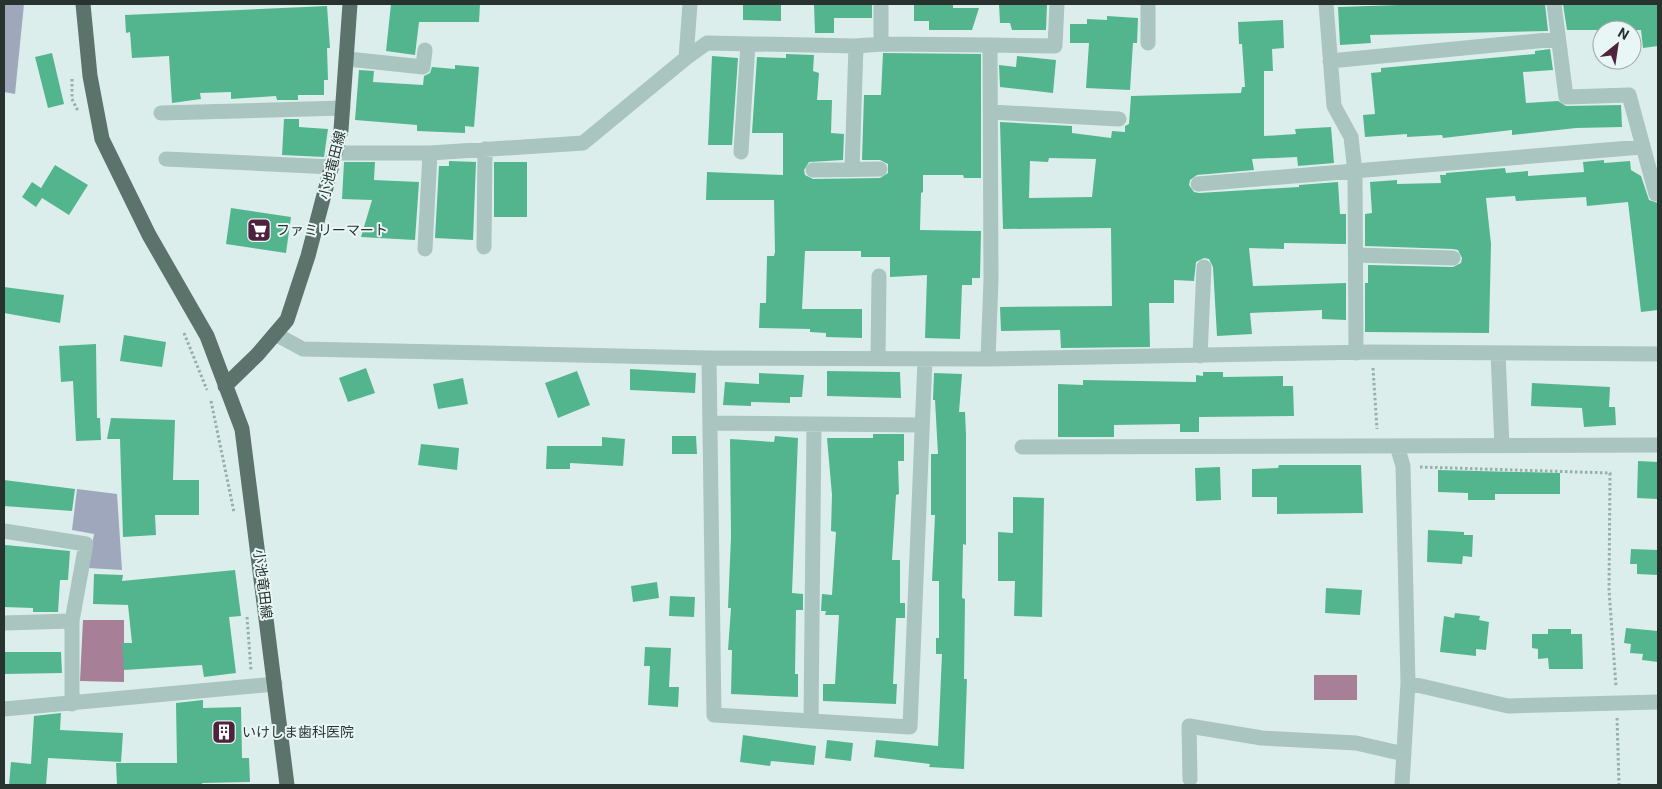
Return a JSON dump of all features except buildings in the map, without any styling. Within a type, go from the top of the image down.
[{"type":"main road","name":"小池竜田線","points":[[83,4],[90,76],[102,139],[149,235],[206,336],[242,429],[288,785]]},
{"type":"main road","name":"小池竜田線","points":[[225,386],[257,355],[287,320],[308,256],[334,160],[343,108],[348,59],[350,4]]},
{"type":"street","points":[[686,58],[690,4]]},
{"type":"street","points":[[881,4],[882,44]]},
{"type":"street","points":[[166,159],[334,160],[583,143],[686,58],[707,43],[856,46],[882,44],[1055,46],[1057,4]]},
{"type":"street","points":[[1148,4],[1148,43]]},
{"type":"street","points":[[1326,4],[1334,106],[1351,137],[1355,172],[1356,353]]},
{"type":"street","points":[[1554,4],[1566,97],[1629,95],[1656,194]]},
{"type":"street","points":[[1330,61],[1558,40]]},
{"type":"street","points":[[741,152],[748,44]]},
{"type":"street","points":[[988,359],[991,280],[990,45]]},
{"type":"street","points":[[852,169],[856,46]]},
{"type":"street","points":[[348,59],[423,67],[425,50]]},
{"type":"street","points":[[161,113],[343,108]]},
{"type":"street","points":[[991,112],[1119,119]]},
{"type":"street","points":[[1198,184],[1642,147]]},
{"type":"street","points":[[484,248],[485,149]]},
{"type":"street","points":[[425,249],[430,153]]},
{"type":"street","points":[[813,170],[880,169]]},
{"type":"street","points":[[1356,256],[1453,258]]},
{"type":"street","points":[[1200,356],[1204,267]]},
{"type":"street","points":[[878,358],[879,276]]},
{"type":"street","points":[[275,334],[303,350],[710,358],[988,359],[1372,352],[1658,354]]},
{"type":"street","points":[[1498,353],[1502,446]]},
{"type":"street","points":[[710,358],[714,715],[910,727],[925,359]]},
{"type":"street","points":[[710,423],[922,425]]},
{"type":"street","points":[[811,721],[814,424]]},
{"type":"street","points":[[1022,447],[1378,444],[1397,446],[1658,445]]},
{"type":"street","points":[[1397,446],[1403,466],[1408,683],[1402,785]]},
{"type":"street","points":[[4,531],[86,544],[72,621],[72,704]]},
{"type":"street","points":[[4,623],[72,621]]},
{"type":"street","points":[[1408,683],[1508,706],[1617,701],[1658,702]]},
{"type":"street","points":[[4,709],[276,684]]},
{"type":"street","points":[[1190,779],[1189,726],[1262,738],[1356,743],[1404,754]]},
{"type":"path","points":[[72,71],[72,100],[81,118]]},
{"type":"path","points":[[180,325],[212,402],[234,516]]},
{"type":"path","points":[[1372,352],[1378,444]]},
{"type":"path","points":[[1403,466],[1610,474],[1609,590],[1617,701],[1618,785]]},
{"type":"path","points":[[246,611],[251,677]]},
{"type":"shaded area","points":[[4,4],[24,4],[15,94],[4,92]]},
{"type":"shaded area","points":[[77,489],[117,494],[122,570],[88,568],[94,534],[72,530]]},
{"type":"shaded area","points":[[83,620],[124,620],[124,682],[80,681]]},
{"type":"shaded area","points":[[1314,675],[1357,675],[1357,700],[1314,700]]},
{"type":"place","name":"ファミリーマート","points":[[259,230]]},
{"type":"place","name":"いけしま歯科医院","points":[[224,732]]}]
